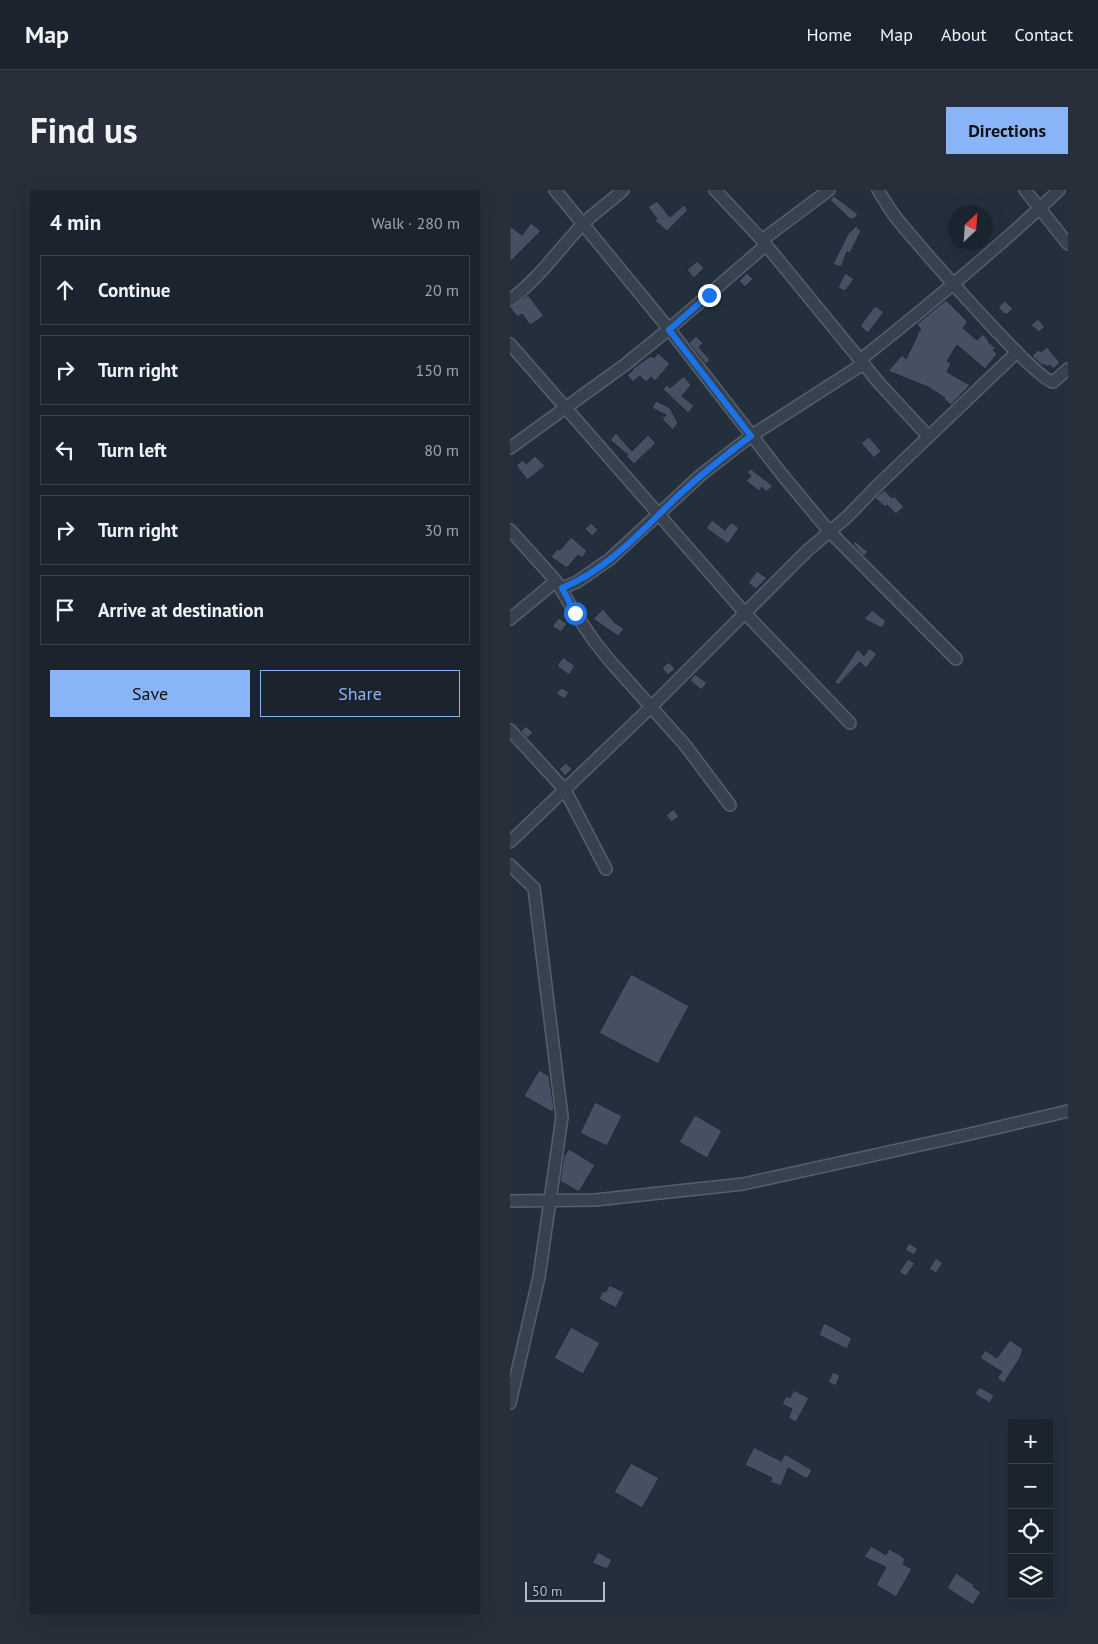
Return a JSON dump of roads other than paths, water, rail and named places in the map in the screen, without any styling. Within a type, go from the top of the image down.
[{"type":"street","points":[[555,190],[829,531],[956,658]]},
{"type":"street","points":[[510,300],[533,280],[583,225],[624,190]]},
{"type":"street","points":[[715,190],[764,243],[861,362],[928,436]]},
{"type":"street","points":[[510,448],[567,408],[669,330],[764,243],[829,190]]},
{"type":"street","points":[[878,190],[896,217],[954,284],[1017,352],[1049,382],[1053,382],[1068,368]]},
{"type":"street","points":[[1025,190],[1068,244]]},
{"type":"street","points":[[510,619],[559,585],[577,582],[592,572],[626,545],[702,474],[751,436],[861,362],[954,284],[1059,190]]},
{"type":"street","points":[[510,344],[744,612],[850,723]]},
{"type":"street","points":[[510,842],[651,707],[744,612],[829,531],[847,517],[928,436],[1017,352]]},
{"type":"street","points":[[510,530],[559,585],[594,641],[684,745],[730,805]]},
{"type":"street","points":[[510,730],[565,790],[606,870]]},
{"type":"street","points":[[510,865],[534,888],[562,1117],[539,1277],[510,1403]]},
{"type":"street","points":[[510,1201],[595,1200],[743,1184],[970,1134],[1068,1110]]}]
